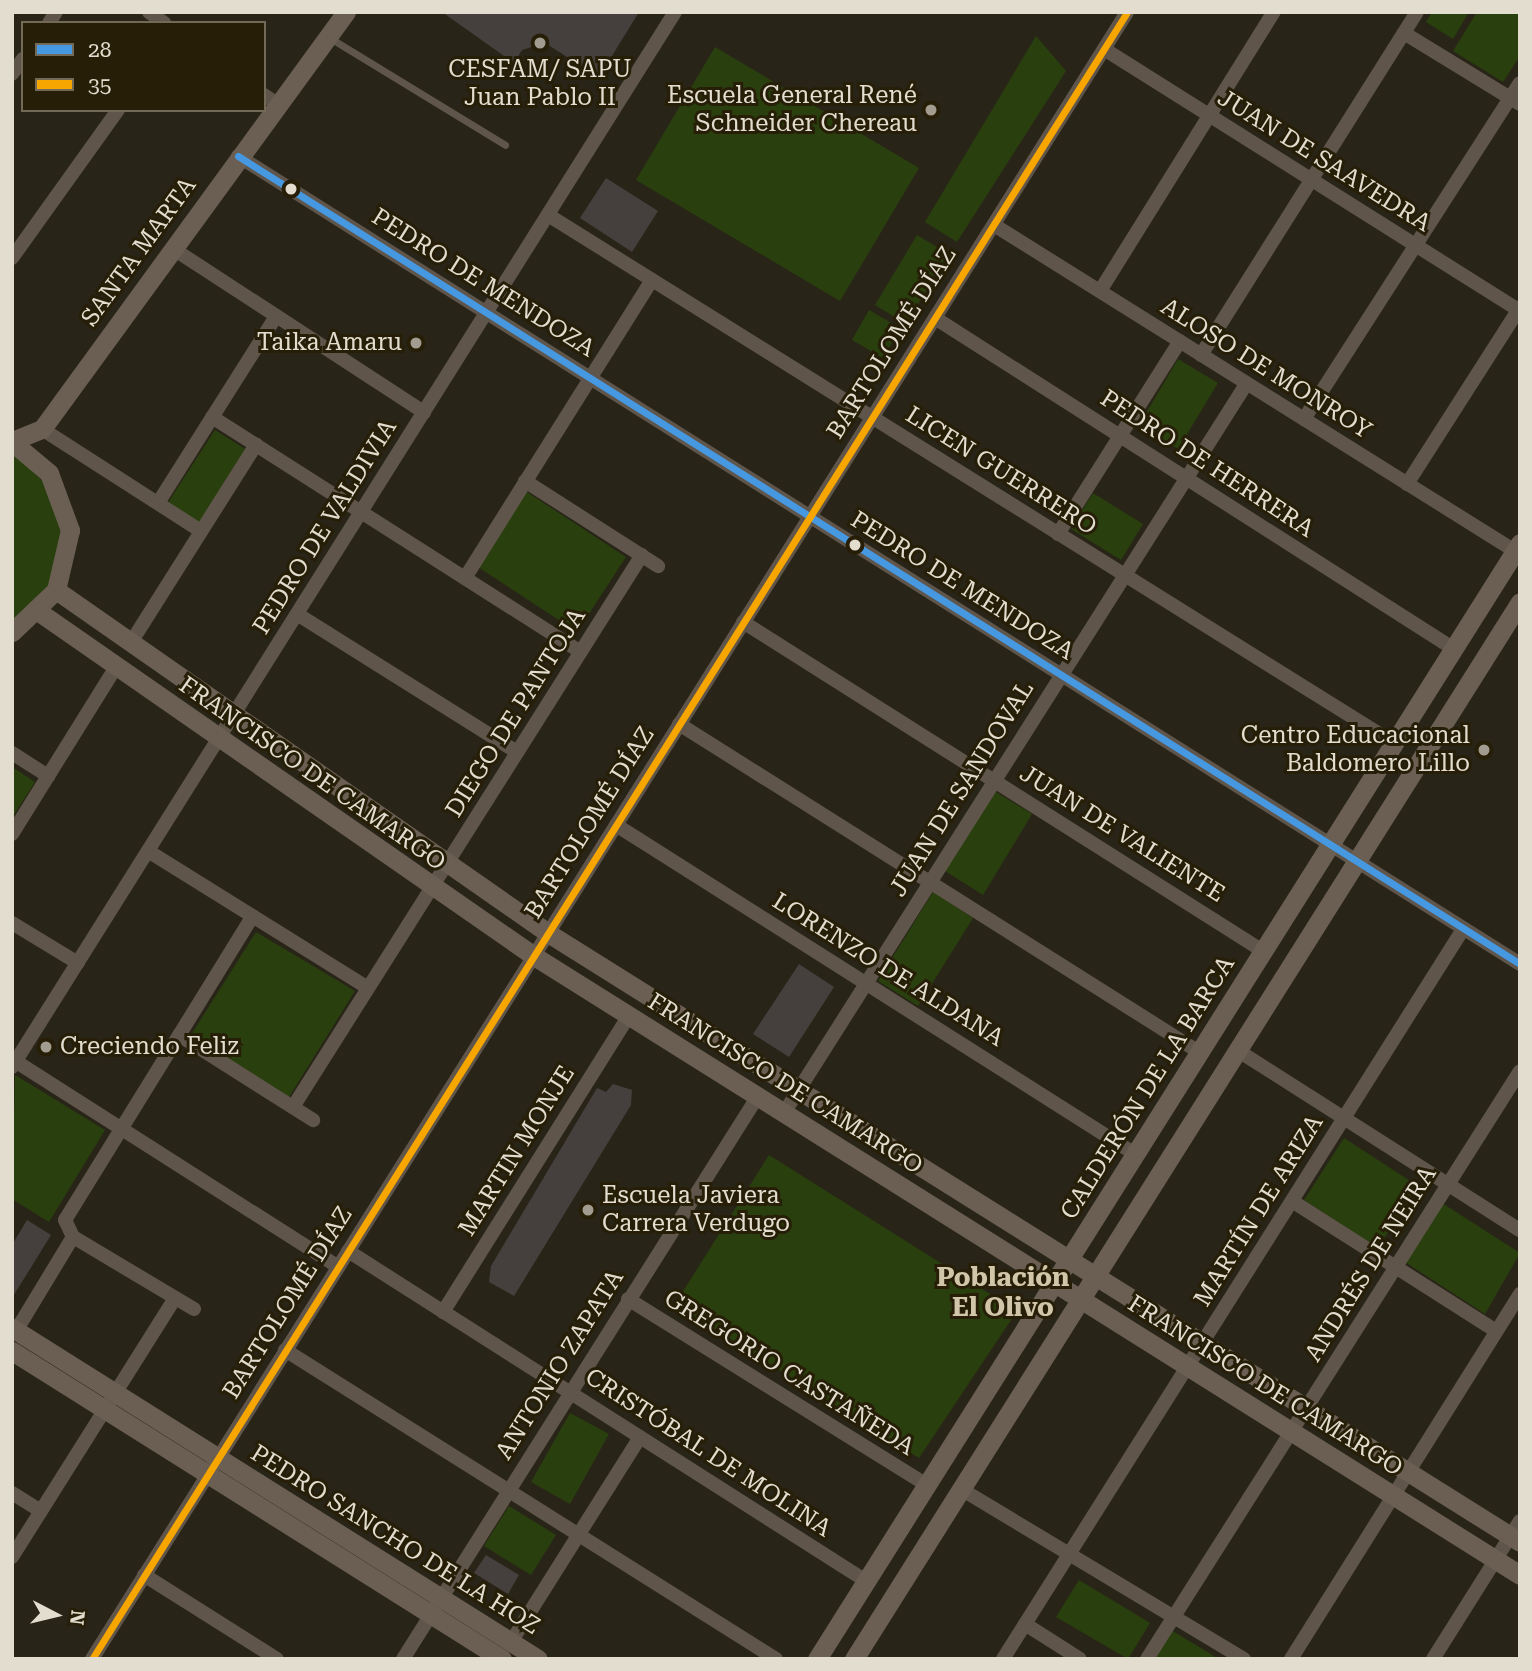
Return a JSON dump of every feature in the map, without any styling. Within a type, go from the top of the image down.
[{"type":"street","name":"SANTA MARTA","points":[[270,99],[327,37],[346,12]]},
{"type":"street","name":"PEDRO DE VALDIVIA","points":[[13,1063],[675,12]]},
{"type":"street","name":"BARTOLOMÉ DÍAZ","points":[[92,1659],[1127,12]]},
{"type":"street","points":[[1100,291],[1274,12]]},
{"type":"street","points":[[1202,355],[1417,12]]},
{"type":"street","points":[[1404,33],[1515,101]]},
{"type":"street","name":"JUAN DE SAAVEDRA","points":[[1104,50],[1519,309]]},
{"type":"street","points":[[1304,419],[1416,246],[1515,101],[1520,83]]},
{"type":"street","points":[[14,251],[117,112]]},
{"type":"street","name":"SANTA MARTA","points":[[38,461],[42,429],[238,156],[263,112]]},
{"type":"street","name":"PEDRO DE MENDOZA","points":[[238,156],[1520,964]]},
{"type":"street","name":"LICEN GUERRERO","points":[[548,215],[1394,743]]},
{"type":"street","name":"ALOSO DE MONROY","points":[[994,225],[1407,484],[1517,547]]},
{"type":"street","points":[[172,248],[424,412]]},
{"type":"street","points":[[464,578],[653,280]]},
{"type":"street","points":[[1407,484],[1519,309]]},
{"type":"street","points":[[158,503],[276,316]]},
{"type":"street","name":"PEDRO DE HERRERA","points":[[935,318],[1454,649]]},
{"type":"street","points":[[1058,534],[1180,341]]},
{"type":"street","name":"JUAN DE SANDOVAL","points":[[784,1113],[1247,383]]},
{"type":"street","points":[[212,417],[580,652]]},
{"type":"street","points":[[12,441],[42,429],[201,531]]},
{"type":"street","points":[[12,441],[38,461],[68,515],[67,561],[56,590],[39,612],[12,632]]},
{"type":"street","points":[[130,644],[256,445]]},
{"type":"street","points":[[526,481],[658,566]]},
{"type":"street","name":"CALDERÓN DE LA BARCA","points":[[817,1659],[1517,547]]},
{"type":"street","name":"DIEGO DE PANTOJA","points":[[293,1107],[642,555]]},
{"type":"street","name":"FRANCISCO DE CAMARGO","points":[[56,590],[446,866],[548,933],[1408,1472],[1516,1533]]},
{"type":"street","points":[[854,1659],[1520,602]]},
{"type":"street","name":"FRANCISCO DE CAMARGO","points":[[39,612],[432,889],[534,956],[1520,1575]]},
{"type":"street","points":[[297,614],[517,752]]},
{"type":"street","name":"JUAN DE VALIENTE","points":[[744,622],[1263,951]]},
{"type":"street","points":[[12,834],[116,667]]},
{"type":"street","points":[[679,724],[1199,1052]]},
{"type":"street","points":[[12,753],[48,776]]},
{"type":"street","name":"LORENZO DE ALDANA","points":[[616,825],[1135,1154]]},
{"type":"street","points":[[148,851],[368,988]]},
{"type":"street","points":[[194,1309],[73,1237],[66,1215],[253,916]]},
{"type":"street","points":[[12,923],[78,963]]},
{"type":"street","name":"MARTÍN DE ARIZA","points":[[1003,1659],[1463,929]]},
{"type":"street","name":"MARTIN MONJE","points":[[443,1311],[629,1015]]},
{"type":"street","points":[[179,1035],[313,1120]]},
{"type":"street","points":[[1237,1050],[1520,1230]]},
{"type":"street","points":[[13,1063],[338,1267]]},
{"type":"street","name":"ANDRÉS DE NEIRA","points":[[1147,1659],[1520,1071]]},
{"type":"street","name":"ANTONIO ZAPATA","points":[[403,1659],[758,1096]]},
{"type":"street","points":[[1292,1201],[1496,1331]]},
{"type":"street","points":[[14,1329],[73,1237]]},
{"type":"street","name":"CRISTÓBAL DE MOLINA","points":[[348,1251],[866,1581]]},
{"type":"street","points":[[1291,1659],[1520,1294]]},
{"type":"street","points":[[12,1558],[175,1298]]},
{"type":"street","name":"GREGORIO CASTAÑEDA","points":[[628,1299],[926,1485]]},
{"type":"street","name":"PEDRO SANCHO DE LA HOZ","points":[[14,1329],[110,1401],[213,1466],[506,1650],[538,1659]]},
{"type":"street","points":[[285,1350],[776,1659]]},
{"type":"street","name":"PEDRO SANCHO DE LA HOZ","points":[[12,1351],[110,1401]]},
{"type":"street","points":[[506,1650],[640,1437]]},
{"type":"street","points":[[961,1489],[1070,1552],[1244,1659]]},
{"type":"street","points":[[12,1493],[41,1511]]},
{"type":"street","points":[[1433,1659],[1516,1533]]},
{"type":"street","points":[[144,1575],[277,1659]]},
{"type":"street","points":[[1025,1624],[1080,1659]]},
{"type":"lane","points":[[327,37],[505,145]]},
{"type":"green space","points":[[1432,12],[1469,12],[1453,39],[1426,22]]},
{"type":"green space","points":[[1477,12],[1520,12],[1520,56],[1503,82],[1453,51]]},
{"type":"green space","points":[[1036,36],[1066,71],[957,242],[925,222]]},
{"type":"green space","points":[[715,47],[919,168],[840,301],[636,180]]},
{"type":"green space","points":[[917,235],[948,254],[906,324],[875,305]]},
{"type":"green space","points":[[869,310],[900,328],[883,358],[852,340]]},
{"type":"green space","points":[[1178,359],[1218,383],[1178,449],[1139,425]]},
{"type":"green space","points":[[215,430],[245,449],[198,525],[167,504]]},
{"type":"green space","points":[[12,452],[47,485],[62,536],[49,588],[12,624]]},
{"type":"green space","points":[[527,492],[626,557],[577,632],[478,567]]},
{"type":"green space","points":[[1093,493],[1143,524],[1121,560],[1071,529]]},
{"type":"green space","points":[[12,767],[35,782],[12,818]]},
{"type":"green space","points":[[991,789],[1032,814],[983,895],[942,869]]},
{"type":"green space","points":[[933,892],[973,918],[918,1006],[878,981]]},
{"type":"green space","points":[[256,932],[355,991],[289,1097],[191,1035]]},
{"type":"green space","points":[[15,1075],[105,1130],[49,1222],[12,1199]]},
{"type":"green space","points":[[1344,1138],[1418,1186],[1378,1248],[1304,1200]]},
{"type":"green space","points":[[769,1155],[1017,1311],[919,1458],[675,1304]]},
{"type":"green space","points":[[1442,1203],[1520,1253],[1485,1314],[1405,1262]]},
{"type":"green space","points":[[570,1413],[609,1434],[570,1504],[531,1482]]},
{"type":"green space","points":[[509,1506],[556,1535],[531,1575],[484,1546]]},
{"type":"green space","points":[[1079,1580],[1150,1623],[1128,1659],[1056,1617]]},
{"type":"green space","points":[[1171,1630],[1219,1659],[1154,1659]]},
{"type":"building","name":"CESFAM/ SAPU Juan Pablo II","points":[[442,12],[639,12],[599,77],[545,43],[522,50],[514,63]]},
{"type":"building","points":[[606,178],[658,211],[632,252],[580,218]]},
{"type":"building","points":[[799,964],[834,987],[789,1057],[753,1034]]},
{"type":"building","points":[[613,1084],[632,1090],[631,1105],[514,1296],[489,1282],[491,1266],[597,1088],[606,1092]]},
{"type":"building","points":[[27,1220],[51,1235],[12,1298],[12,1245]]},
{"type":"building","points":[[486,1555],[519,1575],[508,1594],[474,1573]]},
{"type":"transit line","name":"35","points":[[92,1659],[1127,12]]},
{"type":"transit line","name":"28","points":[[238,156],[1520,964]]},
{"type":"place","name":"CESFAM/ SAPU Juan Pablo II","points":[[540,43]]},
{"type":"place","name":"Escuela General René Schneider Chereau","points":[[931,110]]},
{"type":"place","name":"Taika Amaru","points":[[416,343]]},
{"type":"place","name":"Centro Educacional Baldomero Lillo","points":[[1484,750]]},
{"type":"place","name":"Creciendo Feliz","points":[[46,1047]]},
{"type":"place","name":"Escuela Javiera Carrera Verdugo","points":[[588,1210]]},
{"type":"district","name":"Población El Olivo","points":[[1003,1293]]}]
